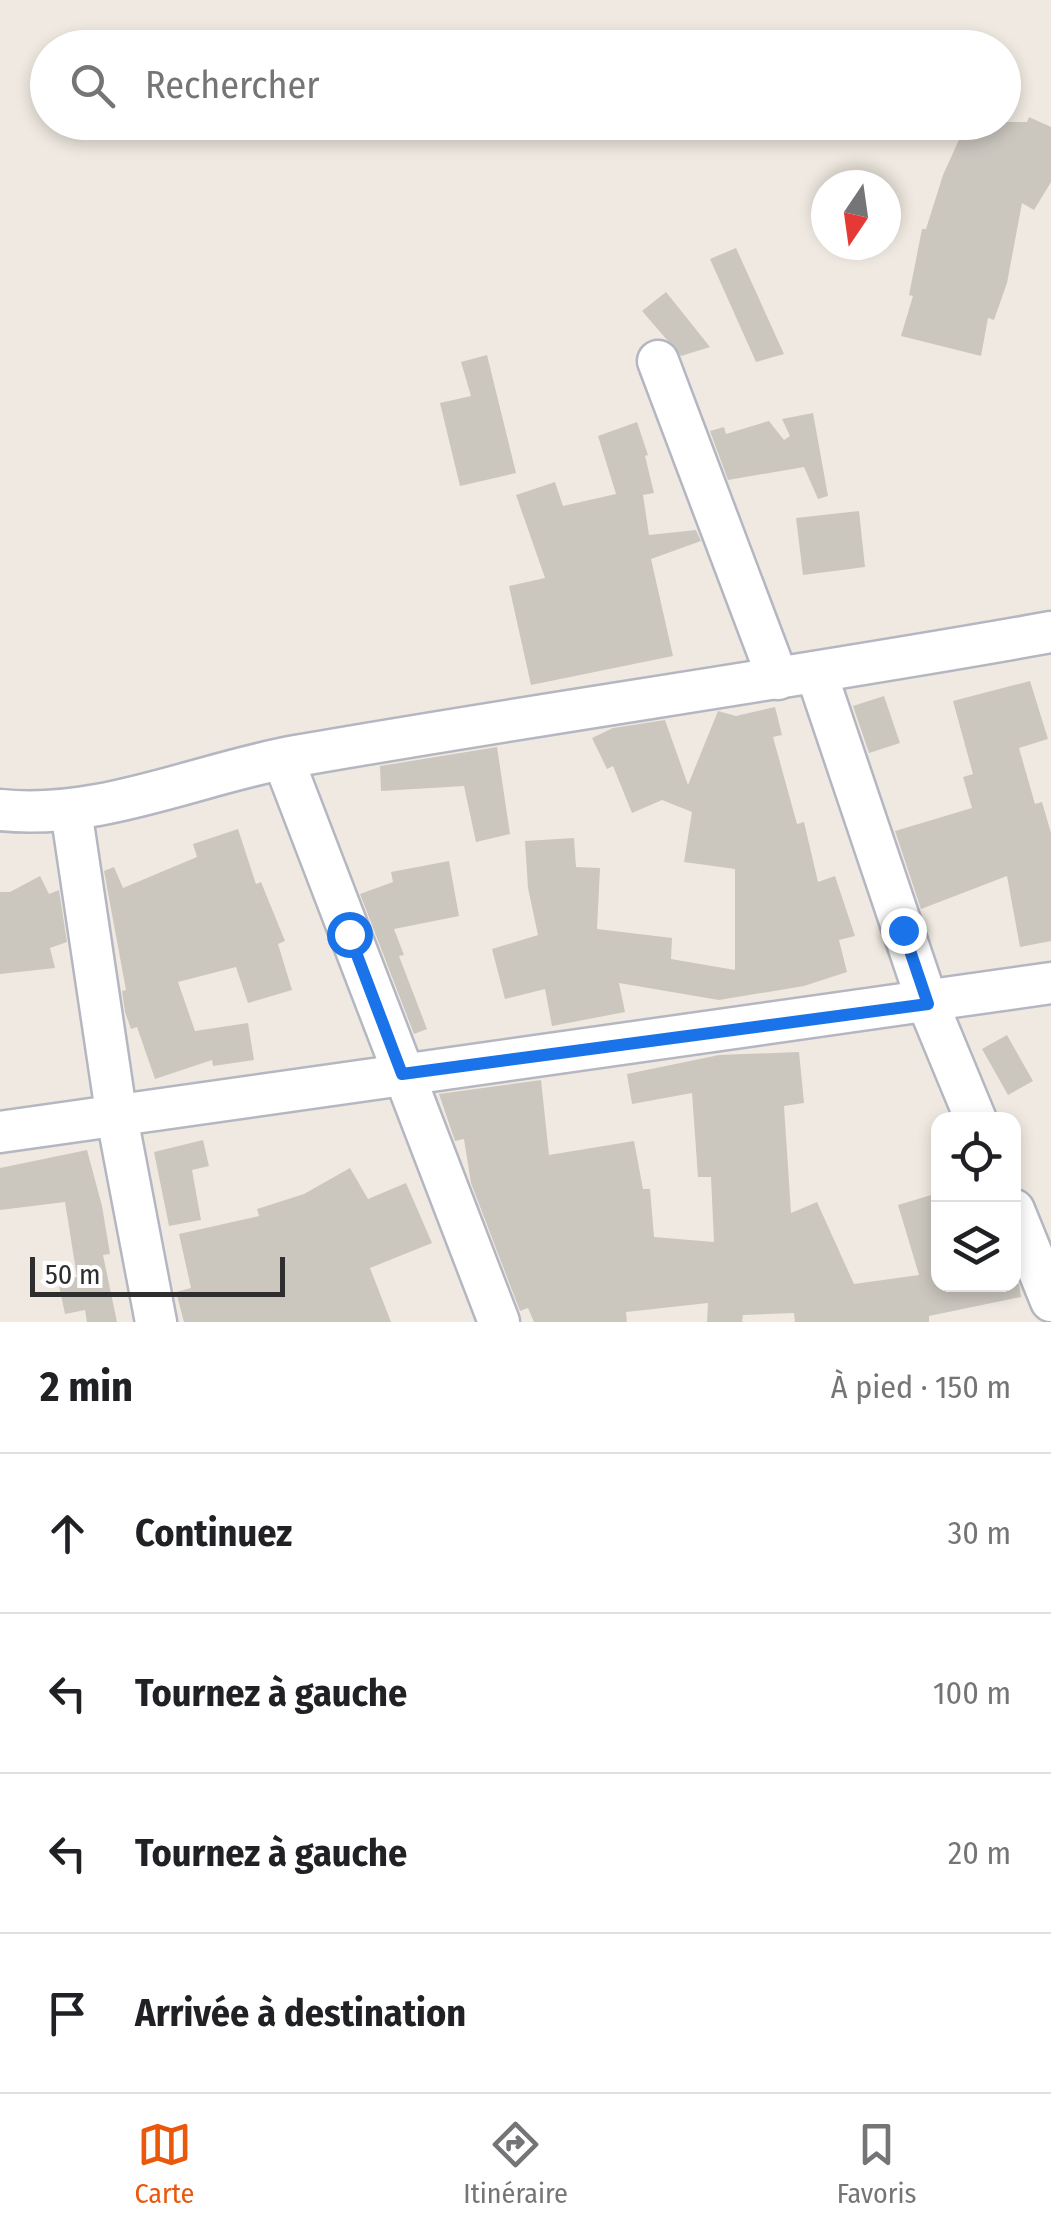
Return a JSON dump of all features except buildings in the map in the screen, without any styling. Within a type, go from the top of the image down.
[{"type":"street","points":[[658,361],[797,676],[973,1112]]},
{"type":"street","points":[[0,810],[72,810],[282,758],[1051,632]]},
{"type":"street","points":[[282,758],[499,1322]]},
{"type":"street","points":[[72,810],[116,1112],[156,1322]]},
{"type":"street","points":[[0,1132],[116,1112],[928,1004],[1051,983]]},
{"type":"street","points":[[1021,1227],[1051,1301]]},
{"type":"route","points":[[349,934],[402,1074],[928,1004],[903,930]]}]
